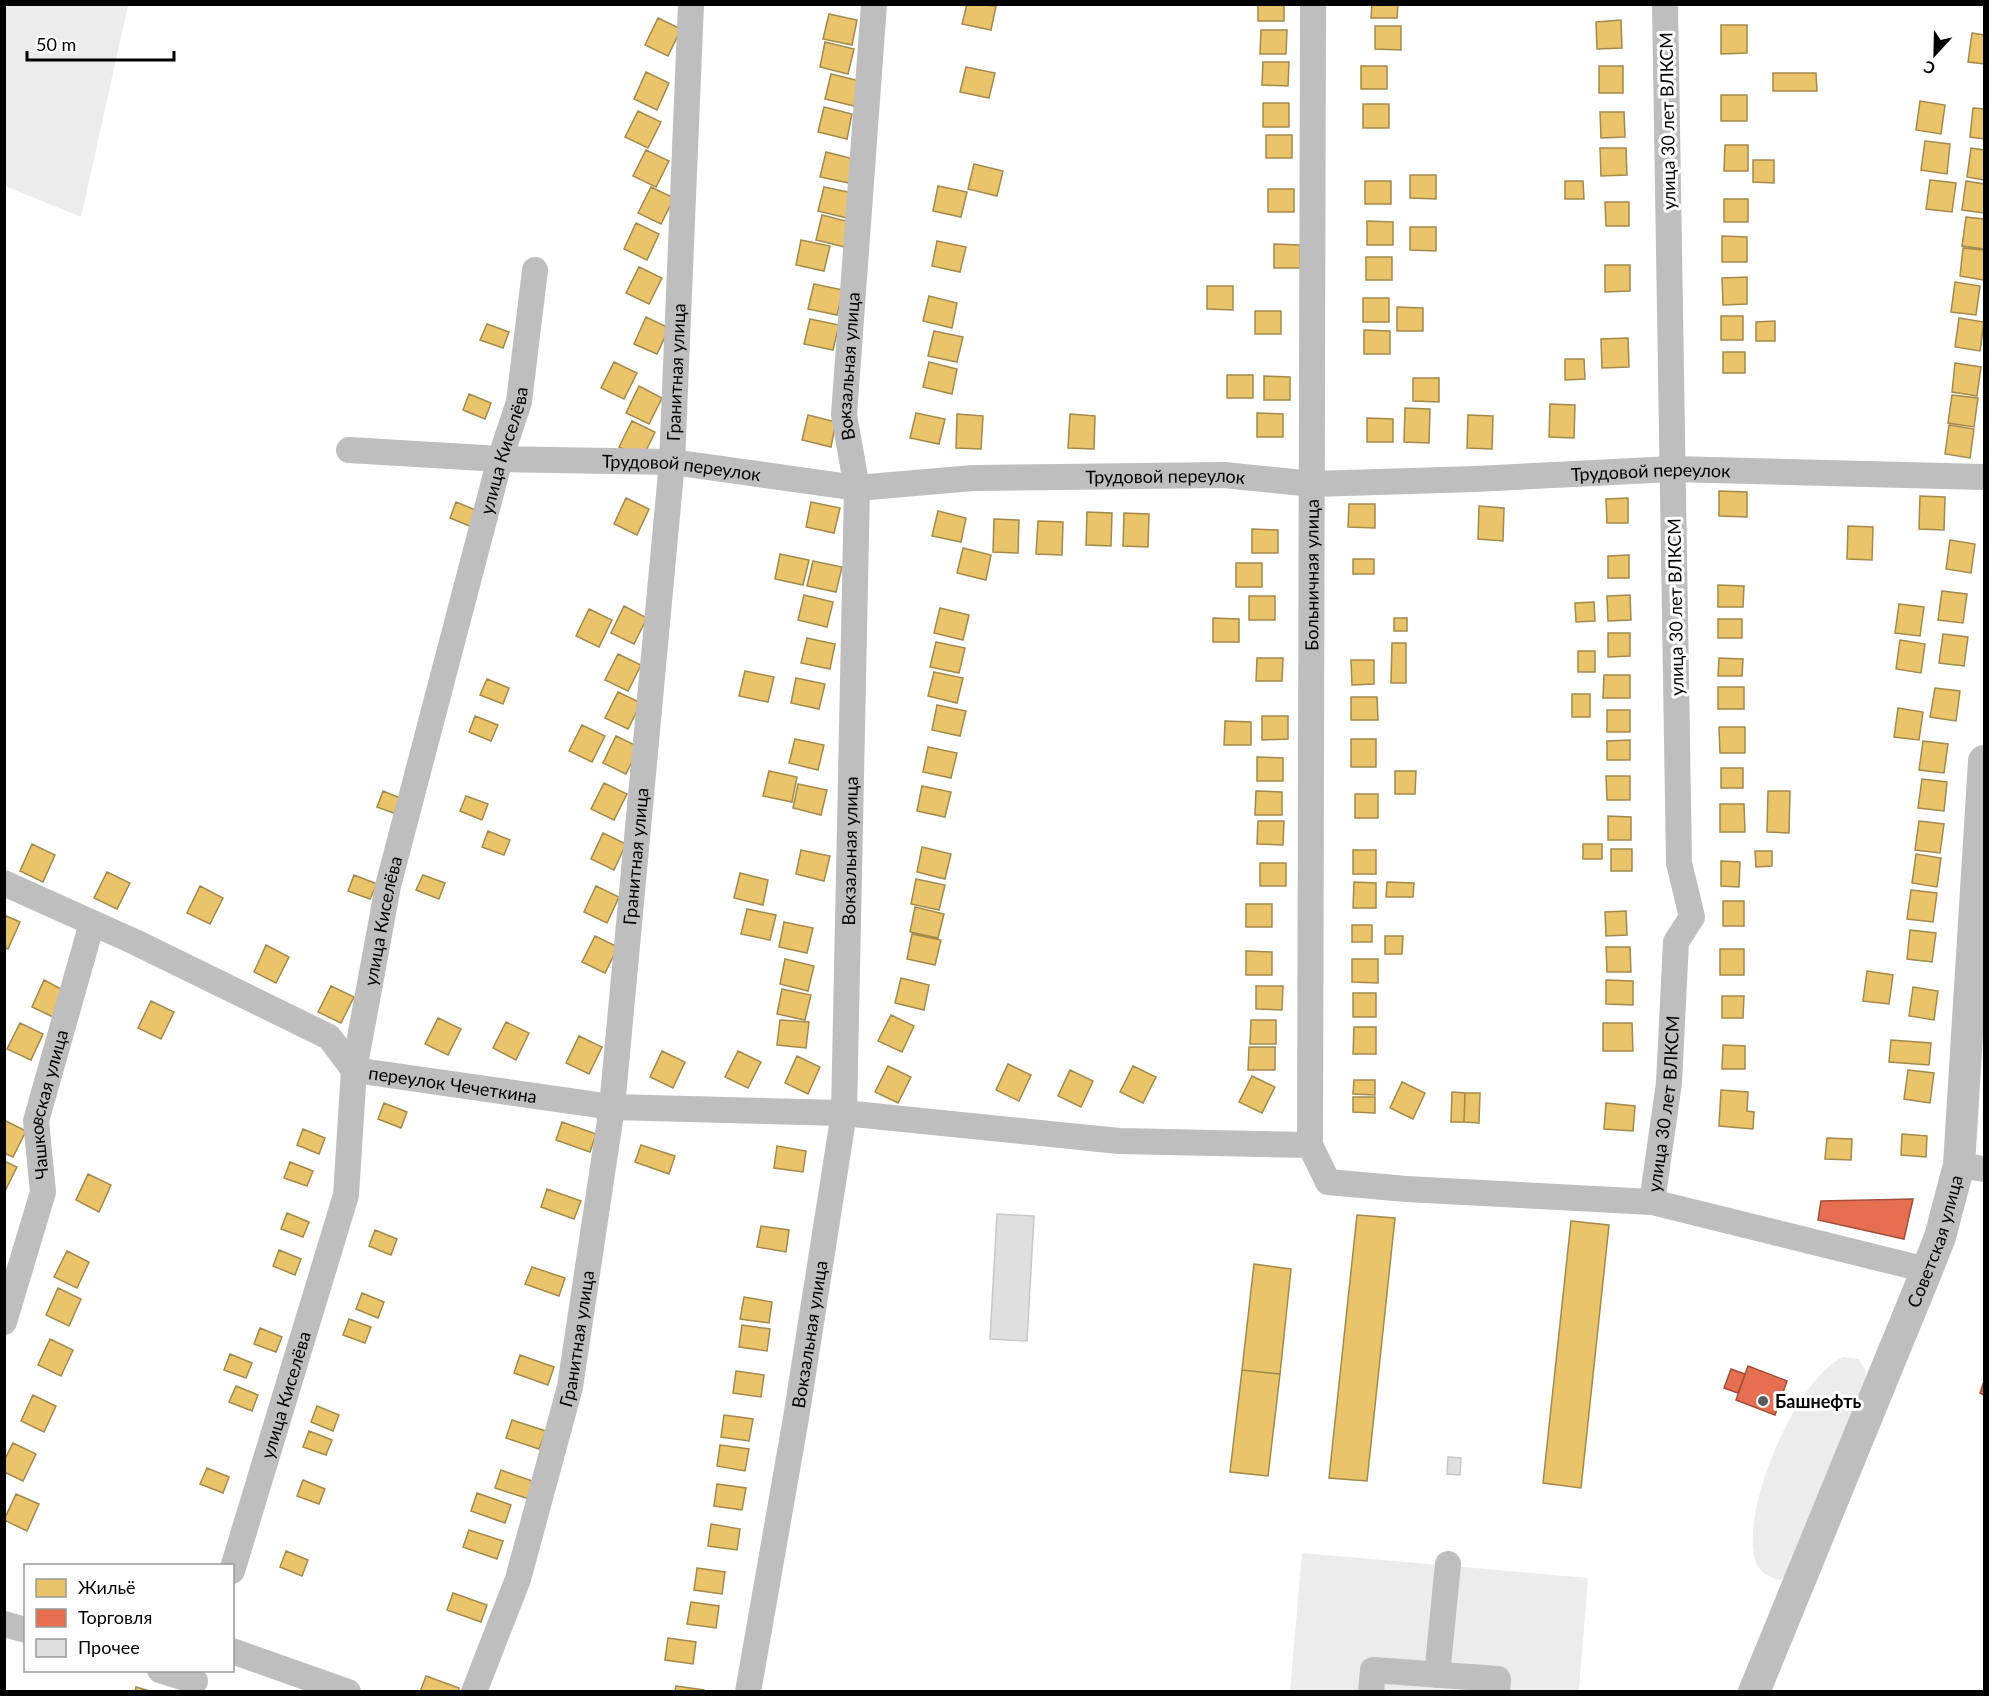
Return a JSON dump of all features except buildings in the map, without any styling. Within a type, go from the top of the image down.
[{"type":"main road","name":"Советская улица","points":[[1754,1692],[1940,1237],[1972,1167],[1984,761]]},
{"type":"street","name":"Гранитная улица","points":[[474,1692],[518,1580],[570,1387],[612,1107],[672,462],[691,4]]},
{"type":"street","name":"Вокзальная улица","points":[[748,1692],[796,1418],[844,1113],[857,488],[844,415],[874,4]]},
{"type":"street","name":"Больничная улица","points":[[1310,1145],[1313,4]]},
{"type":"street","name":"улица 30 лет ВЛКСМ","points":[[1652,1202],[1669,1083],[1676,942],[1692,917],[1679,863],[1665,4]]},
{"type":"street","name":"улица Киселёва","points":[[234,1564],[346,1195],[354,1070],[388,886],[500,459],[519,402],[535,270]]},
{"type":"street","name":"Трудовой переулок","points":[[349,450],[500,459],[672,462],[857,488],[973,478],[1224,475],[1313,484],[1672,469],[1984,477]]},
{"type":"street","name":"переулок Чечеткина","points":[[4,883],[329,1037],[354,1070],[612,1107],[844,1113],[1119,1141],[1310,1145]]},
{"type":"street","name":"Чашковская улица","points":[[4,1322],[43,1192],[36,1121],[92,923]]},
{"type":"street","points":[[1310,1145],[1328,1182],[1406,1189],[1652,1202],[1927,1270]]},
{"type":"street","points":[[1437,1675],[1448,1564]]},
{"type":"street","points":[[4,1624],[24,1629]]},
{"type":"street","points":[[234,1652],[348,1692]]},
{"type":"street","points":[[1371,1692],[1372,1670],[1498,1679],[1497,1692]]},
{"type":"street","points":[[164,1672],[195,1681]]},
{"type":"shaded area","points":[[4,5],[128,5],[81,217],[5,186]]},
{"type":"shaded area","points":[[1843,1357],[1859,1359],[1866,1372],[1865,1380],[1785,1577],[1779,1580],[1759,1568],[1753,1543],[1755,1515],[1763,1484],[1774,1451],[1807,1392],[1825,1370]]},
{"type":"shaded area","points":[[1302,1553],[1588,1578],[1579,1691],[1290,1692]]},
{"type":"place","name":"Башнефть","points":[[1763,1401]]}]
